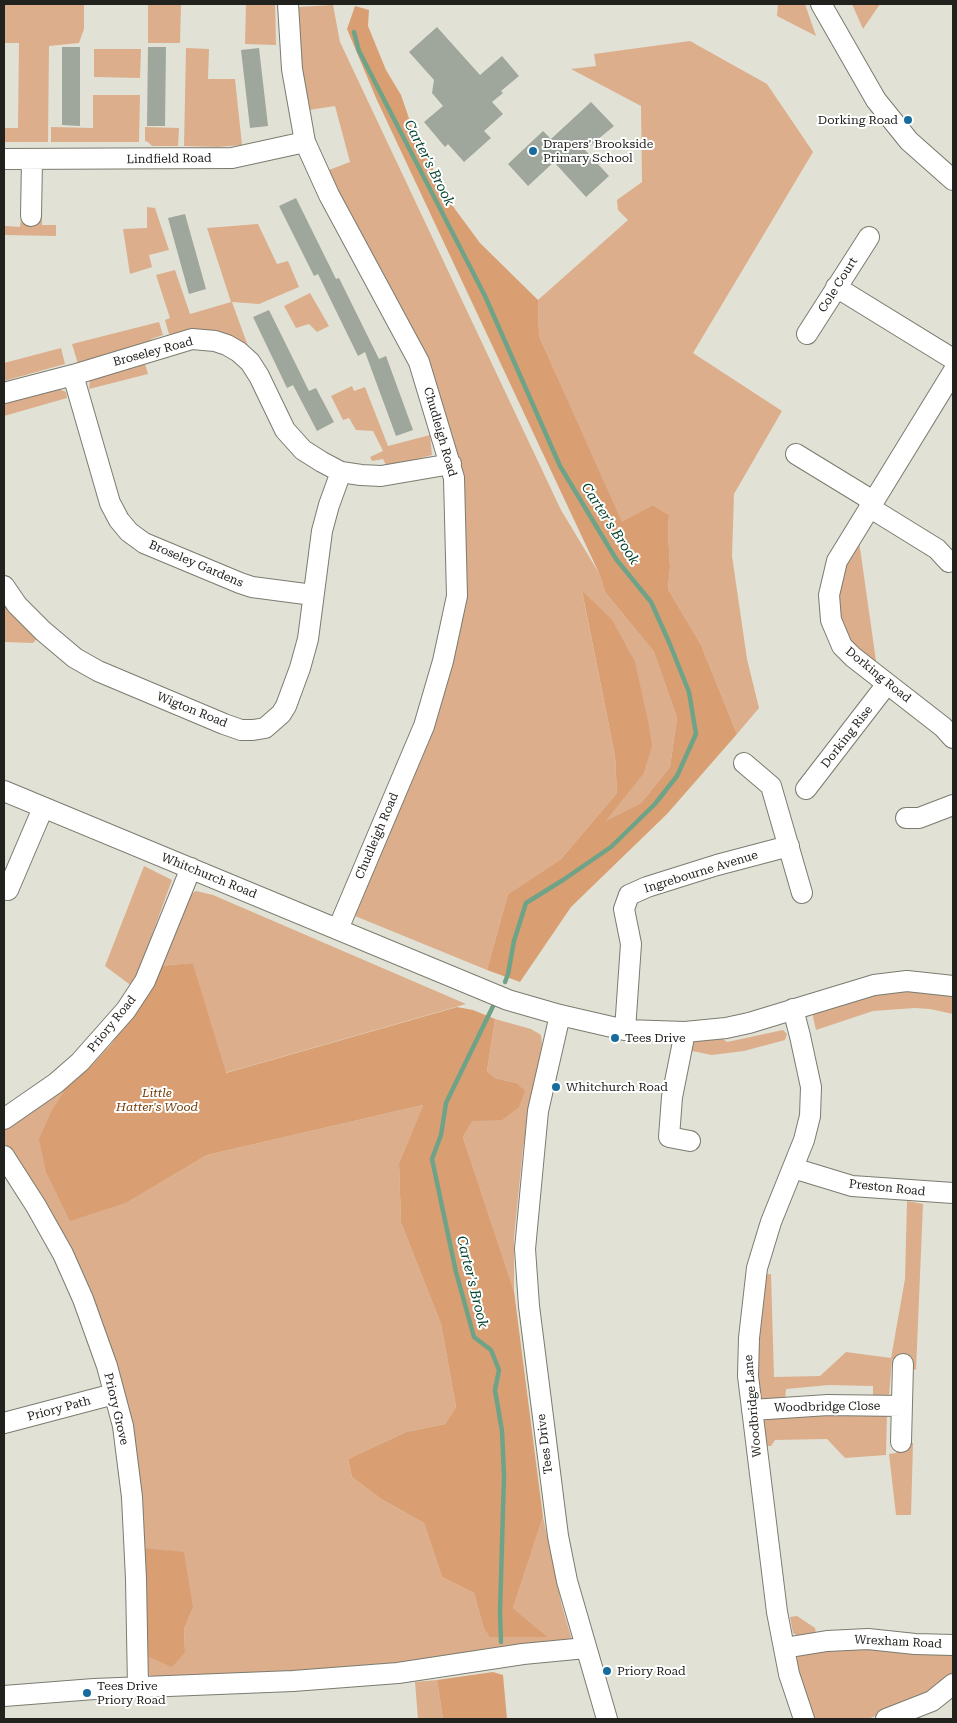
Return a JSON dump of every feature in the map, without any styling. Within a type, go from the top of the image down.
[{"type":"street","name":"Chudleigh Road","points":[[288,4],[292,69],[305,142],[328,195],[419,362],[454,478],[457,596],[443,661],[424,726],[338,929]]},
{"type":"street","points":[[827,8],[876,100],[909,141],[953,180]]},
{"type":"street","name":"Lindfield Road","points":[[4,159],[232,158],[305,142]]},
{"type":"street","points":[[31,216],[32,160]]},
{"type":"street","name":"Cole Court","points":[[807,334],[868,237]]},
{"type":"street","points":[[836,287],[953,359]]},
{"type":"street","name":"Broseley Road","points":[[4,393],[192,339],[215,341],[239,352],[250,362],[259,376],[284,430],[303,450],[341,472],[381,476],[451,464]]},
{"type":"street","name":"Dorking Road","points":[[950,727],[853,658],[842,646],[831,620],[829,607],[831,584],[837,561],[953,372]]},
{"type":"street","name":"Broseley Gardens","points":[[72,375],[110,503],[119,520],[129,532],[144,543],[240,583],[259,588],[313,595]]},
{"type":"street","points":[[796,454],[937,549],[949,562]]},
{"type":"street","name":"Wigton Road","points":[[4,586],[17,605],[43,631],[75,658],[91,667],[241,730],[265,728],[286,706],[308,639],[322,531],[341,472]]},
{"type":"street","name":"Dorking Rise","points":[[806,789],[887,684]]},
{"type":"street","points":[[744,762],[771,786],[802,893]]},
{"type":"street","name":"Whitchurch Road","points":[[4,791],[508,1000],[560,1015],[625,1030],[685,1032],[726,1028],[749,1023],[874,985],[907,981],[953,986]]},
{"type":"street","points":[[906,818],[920,818],[953,805]]},
{"type":"street","points":[[8,890],[43,808]]},
{"type":"street","name":"Ingrebourne Avenue","points":[[625,1030],[631,944],[624,909],[629,895],[638,890],[717,865],[789,846]]},
{"type":"street","name":"Priory Road","points":[[4,1119],[56,1083],[80,1062],[126,1010],[145,981],[190,868]]},
{"type":"street","name":"Woodbridge Lane","points":[[793,1010],[811,1087],[810,1116],[804,1140],[771,1222],[757,1268],[749,1338],[748,1376],[777,1612],[789,1674],[804,1719]]},
{"type":"street","name":"Tees Drive","points":[[560,1015],[538,1111],[525,1249],[529,1306],[558,1536],[567,1581],[607,1719]]},
{"type":"street","points":[[685,1032],[672,1097],[669,1138],[690,1141]]},
{"type":"street","name":"Priory Grove","points":[[4,1156],[36,1206],[63,1254],[83,1299],[107,1366],[123,1426],[132,1497],[138,1687]]},
{"type":"street","name":"Preston Road","points":[[793,1168],[852,1186],[953,1194]]},
{"type":"street","points":[[901,1442],[903,1364]]},
{"type":"street","name":"Priory Path","points":[[4,1423],[114,1394]]},
{"type":"street","name":"Woodbridge Close","points":[[752,1410],[828,1405],[902,1406]]},
{"type":"street","name":"Wrexham Road","points":[[784,1648],[827,1641],[861,1639],[953,1645]]},
{"type":"street","points":[[4,1696],[45,1691],[283,1682],[398,1673],[523,1654],[586,1648]]},
{"type":"street","points":[[886,1719],[932,1701],[953,1684]]},
{"type":"shaded area","points":[[4,4],[84,4],[84,29],[79,43],[49,46],[48,142],[4,142],[4,128],[18,128],[19,43],[4,43]]},
{"type":"shaded area","points":[[246,4],[275,4],[276,45],[245,44]]},
{"type":"shaded area","points":[[778,4],[805,4],[816,36],[777,16]]},
{"type":"shaded area","points":[[852,4],[880,4],[863,29]]},
{"type":"shaded area","points":[[148,5],[181,5],[180,43],[148,43]]},
{"type":"shaded area","points":[[333,5],[340,42],[561,510],[599,573],[605,592],[654,652],[677,718],[670,767],[641,803],[605,822],[643,775],[611,618],[582,592],[615,756],[617,793],[561,859],[508,894],[487,970],[355,916],[422,750],[446,684],[461,476],[326,171],[350,162],[335,106],[309,110],[303,85],[298,7]]},
{"type":"shaded area","points":[[690,41],[767,84],[813,152],[693,353],[782,411],[734,494],[732,556],[747,659],[759,708],[737,734],[701,645],[668,589],[670,567],[669,515],[653,505],[622,523],[539,336],[538,300],[628,220],[618,210],[617,200],[642,182],[641,106],[571,69],[596,66],[594,54]]},
{"type":"shaded area","points":[[186,48],[209,49],[208,79],[235,79],[242,145],[218,147],[184,146]]},
{"type":"shaded area","points":[[94,49],[141,49],[140,78],[94,77]]},
{"type":"shaded area","points":[[93,95],[140,95],[139,142],[51,142],[51,127],[93,128]]},
{"type":"shaded area","points":[[145,127],[179,128],[178,146],[152,146],[145,141]]},
{"type":"shaded area","points":[[147,207],[155,208],[169,250],[149,255],[152,267],[130,274],[123,229],[147,228]]},
{"type":"shaded area","points":[[21,218],[42,218],[42,225],[56,225],[56,236],[5,235],[5,226],[20,227]]},
{"type":"shaded area","points":[[258,224],[277,264],[288,261],[299,287],[259,304],[232,302],[249,349],[189,332],[169,334],[165,320],[170,318],[156,275],[175,270],[190,314],[231,302],[207,228]]},
{"type":"shaded area","points":[[310,293],[329,326],[317,332],[309,324],[296,328],[284,306]]},
{"type":"shaded area","points":[[159,322],[163,335],[151,339],[152,344],[78,364],[72,344]]},
{"type":"shaded area","points":[[61,348],[65,364],[4,381],[4,363]]},
{"type":"shaded area","points":[[145,364],[148,374],[89,389],[90,380]]},
{"type":"shaded area","points":[[352,386],[354,391],[365,387],[388,446],[430,435],[432,455],[387,467],[383,459],[372,461],[370,457],[383,451],[373,431],[356,430],[349,418],[343,420],[331,396]]},
{"type":"shaded area","points":[[59,389],[66,392],[67,398],[4,416],[4,404]]},
{"type":"shaded area","points":[[859,541],[877,668],[860,655],[841,627],[838,592],[845,569]]},
{"type":"shaded area","points":[[4,597],[40,635],[33,643],[4,642]]},
{"type":"shaded area","points":[[144,866],[172,880],[133,987],[105,966]]},
{"type":"shaded area","points":[[196,891],[213,895],[466,1004],[225,1073],[193,963],[159,966],[189,895]]},
{"type":"shaded area","points":[[911,991],[953,996],[953,1014],[915,1008],[873,1011],[816,1030],[812,1012],[882,992]]},
{"type":"shaded area","points":[[495,1019],[531,1029],[541,1035],[542,1044],[523,1148],[514,1238],[514,1291],[463,1137],[472,1120],[516,1083],[495,1078],[487,1071]]},
{"type":"shaded area","points":[[783,1030],[787,1034],[785,1040],[744,1051],[712,1055],[692,1051],[695,1039],[723,1039],[727,1042]]},
{"type":"shaded area","points":[[65,1089],[53,1108],[128,1202],[207,1155],[423,1105],[399,1163],[401,1223],[441,1324],[456,1407],[445,1424],[406,1432],[348,1459],[352,1477],[381,1499],[424,1523],[442,1577],[474,1593],[483,1626],[548,1637],[513,1608],[543,1517],[562,1606],[572,1640],[464,1658],[192,1679],[151,1676],[146,1672],[145,1655],[185,1652],[184,1629],[193,1608],[143,1548],[135,1464],[65,1243],[4,1143],[6,1127]]},
{"type":"shaded area","points":[[907,1201],[923,1204],[916,1370],[892,1359],[889,1396],[873,1397],[873,1386],[829,1385],[786,1389],[785,1401],[760,1402],[754,1391],[761,1275],[771,1274],[774,1377],[820,1376],[846,1352],[891,1358],[905,1279]]},
{"type":"shaded area","points":[[887,1413],[886,1455],[845,1458],[827,1439],[775,1440],[771,1446],[762,1446],[759,1426],[764,1418],[774,1416]]},
{"type":"shaded area","points":[[901,1442],[913,1443],[911,1515],[896,1515],[889,1454],[896,1453]]},
{"type":"shaded area","points":[[797,1616],[815,1628],[816,1634],[798,1636],[793,1633],[790,1617]]},
{"type":"shaded area","points":[[837,1646],[953,1652],[953,1676],[935,1691],[868,1719],[811,1719],[796,1661],[799,1654]]},
{"type":"shaded area","points":[[437,1680],[443,1719],[418,1719],[415,1682]]},
{"type":"green space","points":[[355,6],[369,10],[368,26],[386,70],[401,95],[414,133],[433,169],[438,186],[480,243],[538,300],[539,336],[622,522],[653,505],[669,515],[670,567],[668,589],[701,645],[737,734],[667,814],[571,907],[520,982],[487,970],[508,894],[561,859],[617,793],[615,756],[582,591],[611,618],[635,662],[652,746],[643,775],[606,821],[641,803],[670,767],[677,718],[654,652],[605,592],[599,573],[376,98],[347,29]]},
{"type":"green space","name":"Little Hatter's Wood","points":[[193,963],[226,1073],[457,1007],[473,1010],[495,1019],[487,1071],[495,1078],[516,1083],[525,1091],[519,1107],[502,1120],[472,1121],[463,1137],[514,1291],[543,1517],[513,1608],[548,1637],[490,1637],[483,1626],[474,1593],[442,1577],[424,1523],[381,1499],[352,1477],[348,1459],[406,1432],[445,1424],[456,1407],[441,1324],[401,1223],[399,1163],[423,1105],[207,1155],[128,1202],[70,1221],[46,1172],[39,1139],[53,1108],[65,1089],[90,1067],[112,1043],[149,987],[159,966]]},
{"type":"green space","points":[[143,1548],[184,1552],[193,1608],[184,1629],[185,1652],[172,1667],[145,1655]]},
{"type":"green space","points":[[493,1672],[503,1675],[507,1719],[443,1719],[437,1680]]},
{"type":"building","points":[[437,27],[480,75],[502,56],[519,76],[501,91],[503,93],[492,102],[503,114],[484,131],[491,138],[464,162],[448,144],[445,147],[424,122],[443,106],[432,93],[434,80],[409,52]]},
{"type":"building","points":[[62,47],[80,47],[80,126],[62,125]]},
{"type":"building","points":[[148,47],[166,47],[165,126],[147,126]]},
{"type":"building","points":[[259,48],[268,126],[250,128],[241,50]]},
{"type":"building","points":[[591,102],[614,126],[585,150],[609,176],[586,197],[554,162],[528,186],[508,164],[543,131],[551,139]]},
{"type":"building","points":[[296,198],[336,279],[339,278],[379,359],[386,356],[413,430],[396,436],[365,352],[358,356],[318,274],[314,276],[279,206]]},
{"type":"building","points":[[185,214],[206,289],[189,294],[168,218]]},
{"type":"building","points":[[269,310],[309,391],[316,388],[334,422],[317,431],[293,385],[287,388],[253,317]]},
{"type":"waterway","name":"Carter's Brook","points":[[354,32],[359,51],[485,296],[560,466],[616,559],[651,602],[689,692],[696,734],[677,776],[655,804],[611,847],[526,903],[514,941],[505,982]]},
{"type":"waterway","name":"Carter's Brook","points":[[496,1000],[446,1103],[441,1135],[432,1159],[456,1272],[474,1337],[491,1350],[499,1370],[495,1390],[502,1431],[504,1476],[500,1612],[501,1642]]},
{"type":"place","name":"Dorking Road","points":[[908,120]]},
{"type":"place","name":"Drapers' Brookside Primary School","points":[[533,151]]},
{"type":"place","name":"Tees Drive","points":[[615,1038]]},
{"type":"place","name":"Whitchurch Road","points":[[556,1087]]},
{"type":"place","name":"Priory Road","points":[[607,1671]]},
{"type":"place","name":"Tees Drive Priory Road","points":[[87,1693]]}]
